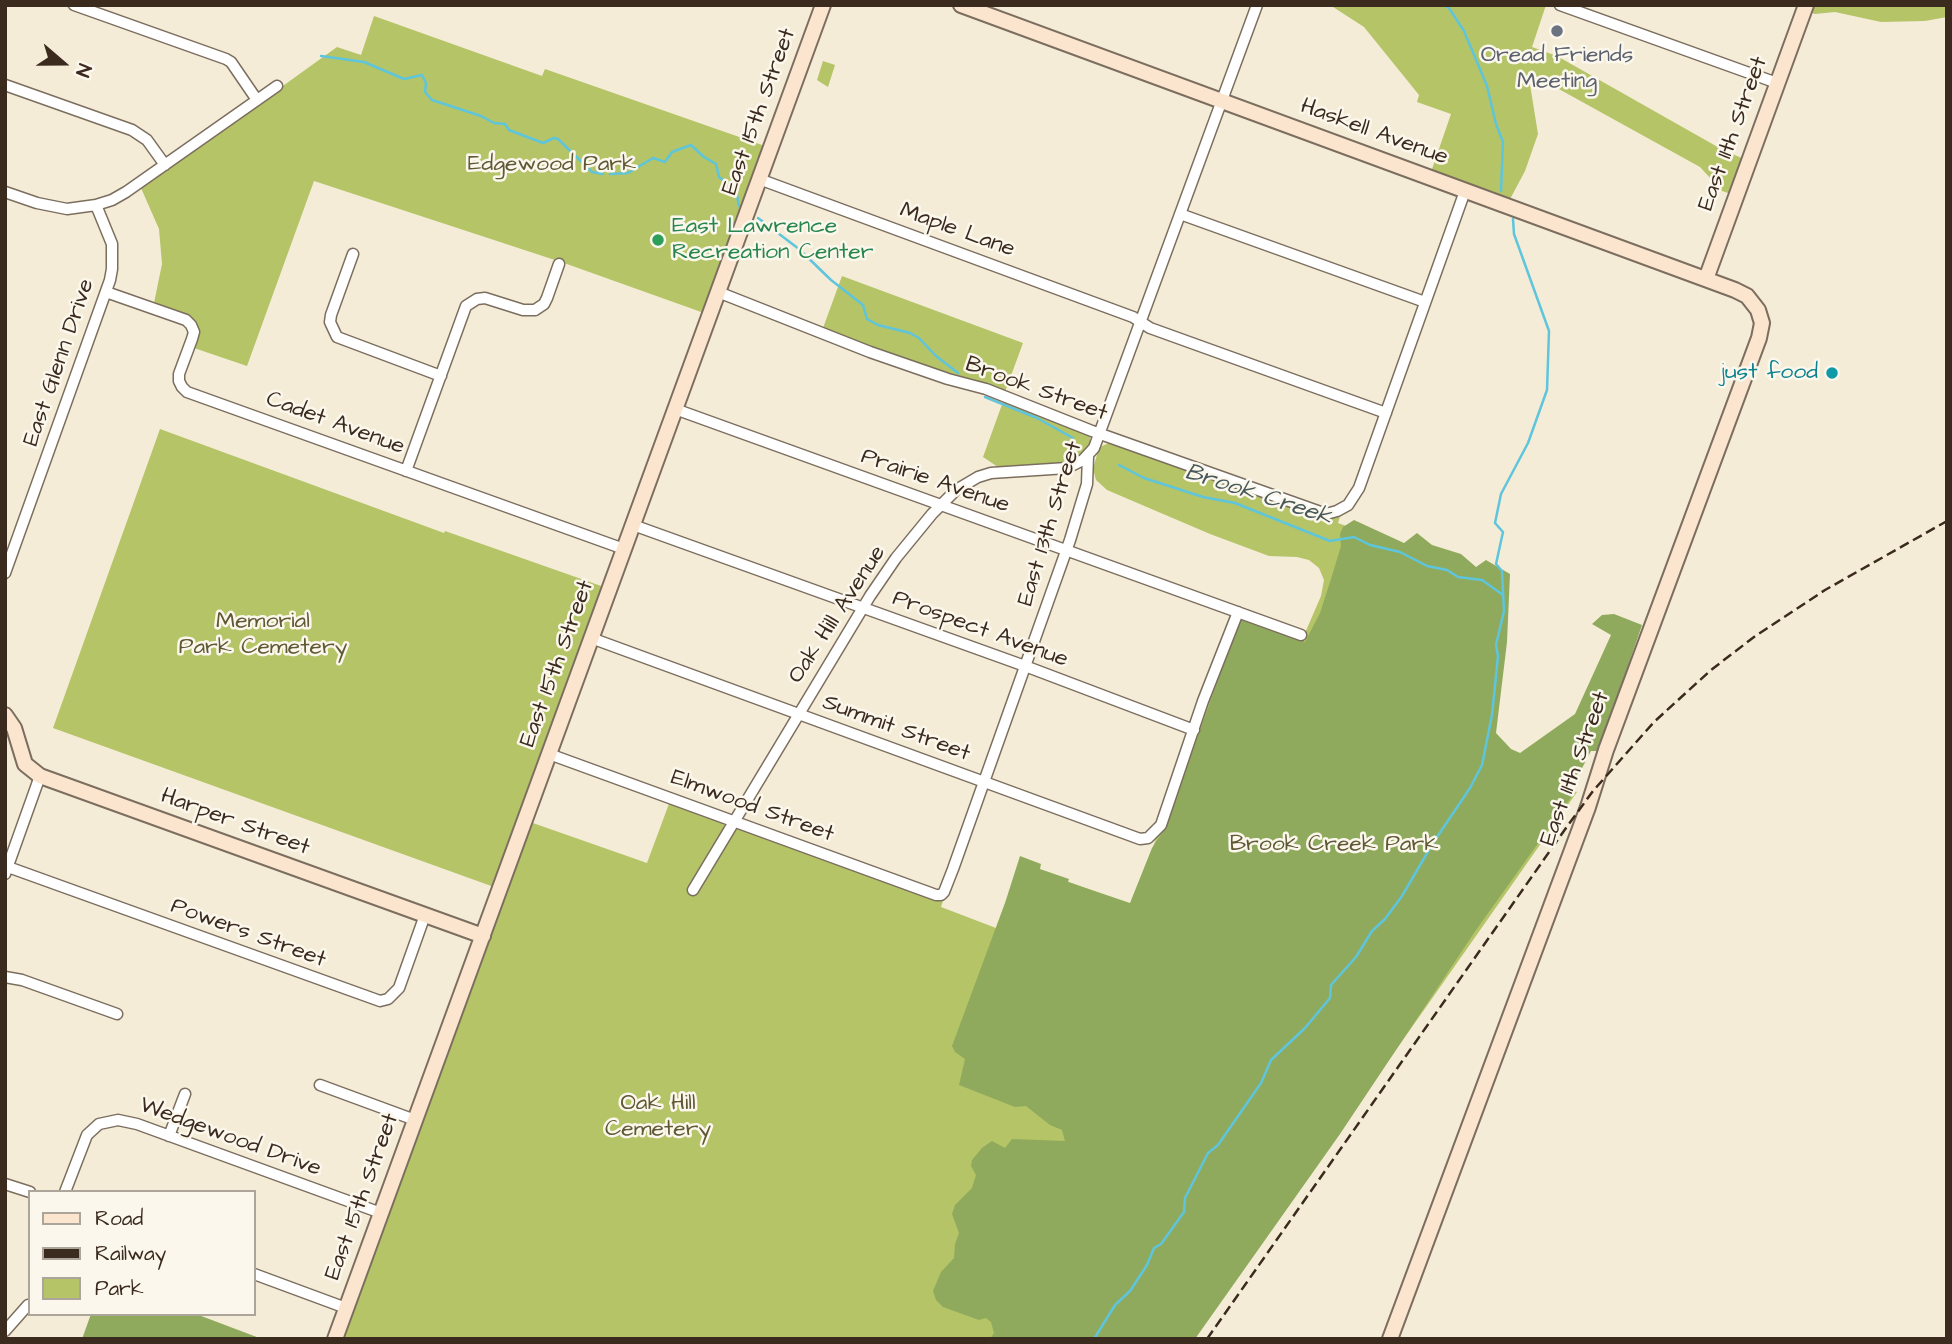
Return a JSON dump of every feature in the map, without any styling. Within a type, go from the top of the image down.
[{"type":"main road","name":"East 15th Street","points":[[335,1339],[823,5]]},
{"type":"main road","name":"Haskell Avenue","points":[[961,5],[988,10],[1221,102],[1706,279],[1747,296],[1760,317]]},
{"type":"main road","name":"East 11th Street","points":[[1706,279],[1806,5]]},
{"type":"main road","name":"East 11th Street","points":[[1390,1339],[1759,338],[1760,317]]},
{"type":"main road","points":[[5,715],[14,728],[25,764],[40,776]]},
{"type":"main road","name":"Harper Street","points":[[40,776],[483,936]]},
{"type":"street","points":[[74,5],[226,59],[231,62],[257,100]]},
{"type":"street","name":"East 13th Street","points":[[941,895],[949,881],[1067,550],[1087,484],[1088,456],[1094,448],[1257,5]]},
{"type":"street","points":[[1560,5],[1777,83]]},
{"type":"street","points":[[5,85],[132,130],[146,140],[165,165]]},
{"type":"street","points":[[5,192],[52,207],[67,209],[96,205],[126,192],[277,86]]},
{"type":"street","name":"Maple Lane","points":[[759,179],[1130,316],[1150,328],[1213,352],[1386,413]]},
{"type":"street","points":[[1386,413],[1465,191]]},
{"type":"street","name":"East Glenn Drive","points":[[5,573],[112,269],[112,244],[96,205]]},
{"type":"street","points":[[1180,214],[1425,303]]},
{"type":"street","points":[[353,254],[331,315],[330,322],[337,337],[441,376]]},
{"type":"street","points":[[406,471],[467,306],[477,299],[485,298],[523,310],[535,310],[544,304],[559,264]]},
{"type":"street","name":"Cadet Avenue","points":[[106,292],[186,320],[191,325],[192,339],[179,374],[181,387],[187,392],[624,550]]},
{"type":"street","name":"Brook Street","points":[[718,292],[870,352],[986,389],[1099,434],[1320,513],[1343,509],[1352,500],[1359,488],[1386,413]]},
{"type":"street","name":"Prairie Avenue","points":[[675,409],[1301,635]]},
{"type":"street","name":"Oak Hill Avenue","points":[[693,890],[862,608],[896,558],[940,505],[956,490],[978,477],[991,473],[1057,471],[1077,465],[1088,456]]},
{"type":"street","name":"Prospect Avenue","points":[[633,525],[1025,666],[1194,730]]},
{"type":"street","points":[[1194,730],[1238,612]]},
{"type":"street","name":"Summit Street","points":[[591,638],[1133,838],[1148,838],[1161,825],[1194,730]]},
{"type":"street","name":"Elmwood Street","points":[[549,754],[941,895]]},
{"type":"street","points":[[7,870],[40,776]]},
{"type":"street","name":"Powers Street","points":[[7,870],[380,1001],[388,999],[399,988],[425,915]]},
{"type":"street","points":[[5,977],[22,980],[117,1014]]},
{"type":"street","points":[[320,1084],[415,1119]]},
{"type":"street","points":[[169,1136],[185,1094]]},
{"type":"street","name":"Wedgewood Drive","points":[[66,1190],[87,1135],[99,1124],[118,1120],[381,1213]]},
{"type":"street","points":[[5,1184],[28,1191]]},
{"type":"street","points":[[256,1275],[346,1308]]},
{"type":"street","points":[[5,1331],[28,1305]]},
{"type":"green space","points":[[1330,5],[1546,5],[1532,47],[1557,56],[1723,150],[1744,159],[1731,194],[1722,191],[1700,167],[1528,72],[1538,134],[1525,171],[1509,201],[1431,172],[1451,114],[1417,102],[1419,95],[1364,27]]},
{"type":"green space","points":[[1811,5],[1947,5],[1947,17],[1925,21],[1881,22],[1835,12],[1815,14],[1809,12]]},
{"type":"green space","name":"Edgewood Park","points":[[374,16],[542,76],[545,69],[765,146],[704,313],[564,263],[314,181],[247,366],[194,348],[199,333],[194,321],[183,313],[154,303],[162,264],[159,229],[141,188],[337,47],[361,55]]},
{"type":"green space","points":[[823,61],[835,65],[828,87],[817,80]]},
{"type":"green space","points":[[842,276],[1023,343],[1005,392],[869,347],[823,328]]},
{"type":"green space","points":[[1004,399],[1089,434],[1091,442],[1079,456],[1055,467],[998,467],[983,457]]},
{"type":"green space","name":"Memorial Park Cemetery","points":[[160,429],[444,533],[445,531],[604,587],[494,887],[53,728]]},
{"type":"green space","name":"Oak Hill Cemetery","points":[[1109,443],[1275,500],[1341,513],[1338,523],[1492,579],[1479,757],[1577,792],[1193,1339],[340,1339],[530,822],[647,863],[670,801],[723,823],[726,828],[737,827],[943,901],[941,907],[996,928],[1020,864],[1132,905],[1239,620],[1247,620],[1302,640],[1321,596],[1324,580],[1319,568],[1309,560],[1269,556],[1107,490],[1096,480],[1093,469],[1100,447]]},
{"type":"green space","name":"Brook Creek Park","points":[[1354,520],[1404,543],[1417,533],[1432,545],[1461,554],[1476,567],[1486,560],[1510,574],[1507,642],[1496,733],[1511,749],[1520,753],[1575,714],[1611,635],[1592,624],[1602,615],[1614,614],[1642,625],[1599,751],[1591,751],[1580,772],[1565,784],[1572,796],[1476,930],[1340,1134],[1195,1339],[990,1339],[994,1333],[991,1322],[986,1318],[979,1320],[943,1307],[936,1300],[933,1291],[941,1272],[954,1258],[959,1233],[952,1214],[955,1205],[972,1188],[976,1175],[971,1166],[972,1160],[992,1141],[1005,1148],[1012,1139],[1065,1141],[1062,1130],[1050,1125],[1026,1106],[1015,1107],[959,1085],[965,1059],[955,1052],[952,1046],[1020,856],[1041,864],[1040,869],[1069,879],[1068,882],[1130,903],[1152,848],[1164,830],[1240,619],[1305,642],[1320,613],[1341,546],[1340,534],[1343,527]]},
{"type":"green space","points":[[90,1316],[201,1316],[262,1339],[82,1339]]},
{"type":"waterway","points":[[1444,5],[1449,8],[1464,31],[1487,86],[1503,142],[1501,191]]},
{"type":"waterway","name":"Brook Creek","points":[[321,56],[364,62],[404,79],[422,75],[426,83],[425,92],[432,100],[494,123],[505,124],[509,130],[543,143],[558,139],[592,172],[603,174]]},
{"type":"waterway","name":"Brook Creek","points":[[610,174],[628,173],[653,158],[665,162],[672,152],[691,145],[716,164],[719,177],[736,190],[739,206]]},
{"type":"waterway","name":"Brook Creek","points":[[758,218],[799,249],[831,280],[863,305],[867,319],[919,338],[958,373]]},
{"type":"waterway","points":[[1094,1339],[1115,1305],[1130,1291],[1147,1265],[1154,1248],[1161,1244],[1184,1212],[1185,1198],[1208,1153],[1218,1145],[1261,1083],[1271,1060],[1305,1028],[1330,998],[1331,985],[1402,896],[1482,765],[1492,715],[1498,656],[1496,645],[1504,611],[1502,571],[1496,564],[1503,532],[1495,523],[1501,494],[1528,443],[1547,390],[1549,331],[1514,234],[1513,219]]},
{"type":"waterway","name":"Brook Creek","points":[[985,397],[1037,418],[1073,438]]},
{"type":"waterway","name":"Brook Creek","points":[[1119,465],[1144,478],[1203,497],[1235,503],[1330,541],[1354,537],[1370,545],[1400,552],[1427,566],[1447,570],[1458,577],[1482,580],[1503,595]]},
{"type":"railway","points":[[1207,1339],[1566,828],[1593,791],[1654,722],[1711,670],[1754,637],[1825,590],[1947,521]]},
{"type":"place","name":"Oread Friends Meeting","points":[[1557,31]]},
{"type":"place","name":"East Lawrence Recreation Center","points":[[658,240]]},
{"type":"place","name":"just food","points":[[1832,373]]}]
